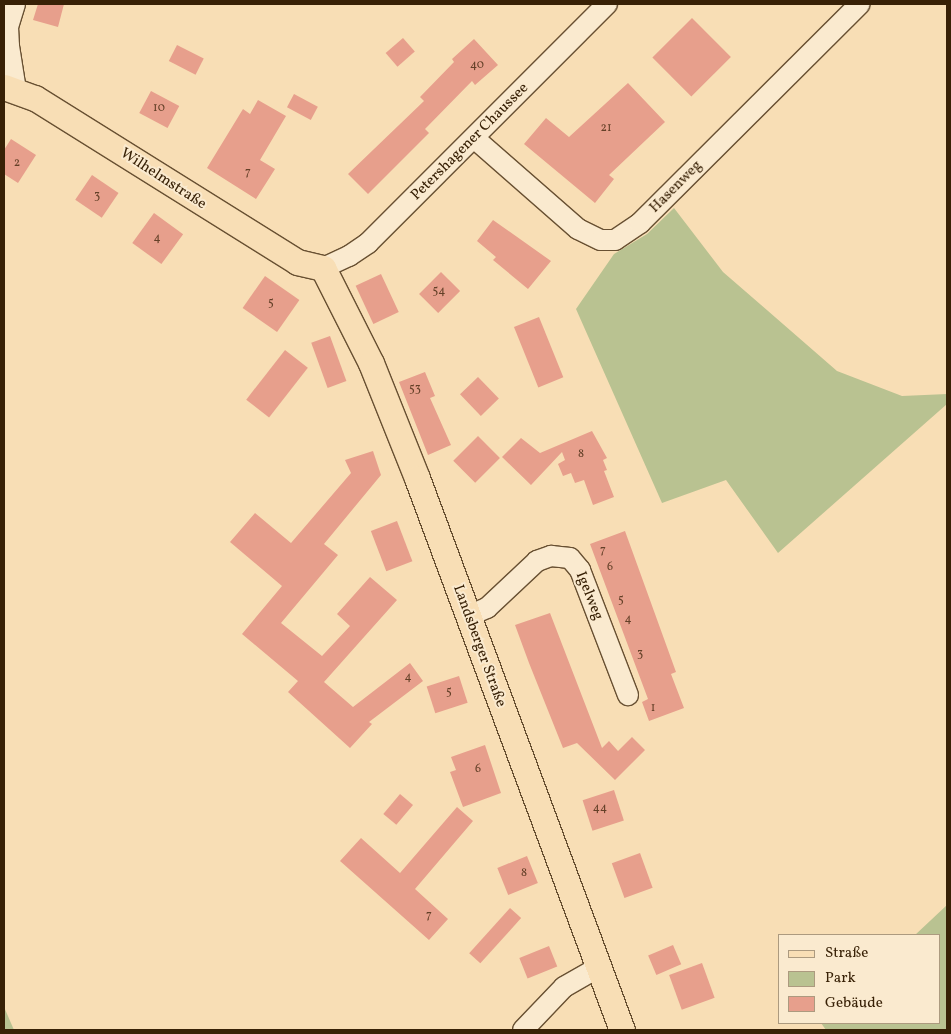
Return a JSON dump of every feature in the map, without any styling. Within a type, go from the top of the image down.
[{"type":"main road","name":"Wilhelmstraße","points":[[10,89],[35,98],[297,262],[323,268]]},
{"type":"main road","name":"Landsberger Straße","points":[[323,268],[371,362],[622,1030]]},
{"type":"street","points":[[10,89],[8,27],[15,4]]},
{"type":"street","name":"Petershagener Chaussee","points":[[323,268],[368,243],[607,4]]},
{"type":"street","name":"Hasenweg","points":[[474,138],[578,229],[601,240],[615,240],[640,223],[860,4]]},
{"type":"street","name":"Igelweg","points":[[468,616],[487,608],[536,561],[551,556],[570,558],[580,570],[628,695]]},
{"type":"street","points":[[523,1030],[564,987],[599,967]]},
{"type":"green space","points":[[674,208],[723,272],[837,371],[902,396],[947,394],[947,404],[778,553],[726,480],[662,503],[576,309],[614,254],[647,234]]},
{"type":"green space","points":[[947,905],[947,1030],[826,1030],[822,1024],[941,1024],[941,934],[916,934]]},
{"type":"green space","points":[[4,1007],[14,1030],[4,1030]]},
{"type":"building","points":[[38,4],[64,4],[58,27],[33,20]]},
{"type":"building","points":[[692,18],[731,57],[691,96],[652,58]]},
{"type":"building","points":[[403,38],[415,52],[397,67],[386,53]]},
{"type":"building","points":[[474,39],[498,65],[475,85],[472,81],[425,129],[429,133],[368,194],[348,174],[424,101],[420,97],[454,62],[452,59]]},
{"type":"building","points":[[177,45],[204,59],[196,75],[169,61]]},
{"type":"building","points":[[628,83],[665,122],[609,175],[614,179],[595,203],[524,144],[546,118],[569,137]]},
{"type":"building","points":[[151,91],[179,106],[168,128],[139,113]]},
{"type":"building","points":[[294,94],[318,107],[311,120],[287,107]]},
{"type":"building","points":[[258,100],[286,116],[260,160],[275,169],[256,199],[207,168],[243,109],[250,114]]},
{"type":"building","points":[[11,139],[36,155],[18,183],[4,174],[4,150]]},
{"type":"building","points":[[92,175],[119,193],[102,218],[75,200]]},
{"type":"building","points":[[154,213],[183,234],[161,264],[132,243]]},
{"type":"building","points":[[493,220],[551,261],[528,289],[493,260],[496,257],[477,241]]},
{"type":"building","points":[[441,272],[460,291],[438,313],[419,294]]},
{"type":"building","points":[[381,274],[399,312],[373,324],[356,286]]},
{"type":"building","points":[[265,276],[299,300],[277,332],[243,308]]},
{"type":"building","points":[[539,317],[563,377],[538,387],[514,327]]},
{"type":"building","points":[[330,336],[346,381],[328,388],[311,343]]},
{"type":"building","points":[[285,350],[308,368],[269,417],[246,400]]},
{"type":"building","points":[[425,372],[435,396],[430,398],[451,445],[428,455],[399,382]]},
{"type":"building","points":[[478,377],[499,399],[481,416],[460,394]]},
{"type":"building","points":[[592,431],[607,458],[603,460],[607,470],[604,471],[614,497],[593,505],[584,480],[575,483],[571,473],[563,476],[558,464],[565,460],[562,452],[531,485],[502,457],[521,438],[540,453]]},
{"type":"building","points":[[478,436],[500,458],[475,483],[453,461]]},
{"type":"building","points":[[373,451],[381,475],[324,544],[338,555],[281,623],[322,656],[350,626],[337,614],[370,577],[397,600],[324,682],[353,707],[410,663],[423,681],[369,722],[372,724],[350,748],[288,692],[298,681],[242,634],[282,586],[230,542],[255,513],[291,543],[351,473],[345,460]]},
{"type":"building","points":[[397,521],[412,561],[386,571],[371,531]]},
{"type":"building","points":[[625,531],[676,672],[671,674],[684,708],[649,721],[642,702],[648,699],[590,544]]},
{"type":"building","points":[[550,613],[602,748],[609,741],[618,751],[632,737],[645,750],[615,780],[577,743],[563,748],[529,663],[515,625]]},
{"type":"building","points":[[459,676],[468,703],[435,713],[427,687]]},
{"type":"building","points":[[485,745],[501,793],[463,807],[450,772],[456,770],[451,757]]},
{"type":"building","points":[[614,790],[624,820],[593,831],[583,800]]},
{"type":"building","points":[[400,794],[413,805],[396,825],[383,814]]},
{"type":"building","points":[[457,807],[473,821],[415,889],[448,919],[429,940],[340,861],[361,838],[400,873]]},
{"type":"building","points":[[640,853],[653,888],[624,898],[612,863]]},
{"type":"building","points":[[527,856],[538,883],[508,895],[497,868]]},
{"type":"building","points":[[510,908],[521,918],[480,963],[469,953]]},
{"type":"building","points":[[673,945],[681,964],[656,975],[648,956]]},
{"type":"building","points":[[549,946],[557,966],[528,978],[519,958]]},
{"type":"building","points":[[702,963],[715,998],[682,1010],[669,975]]}]
